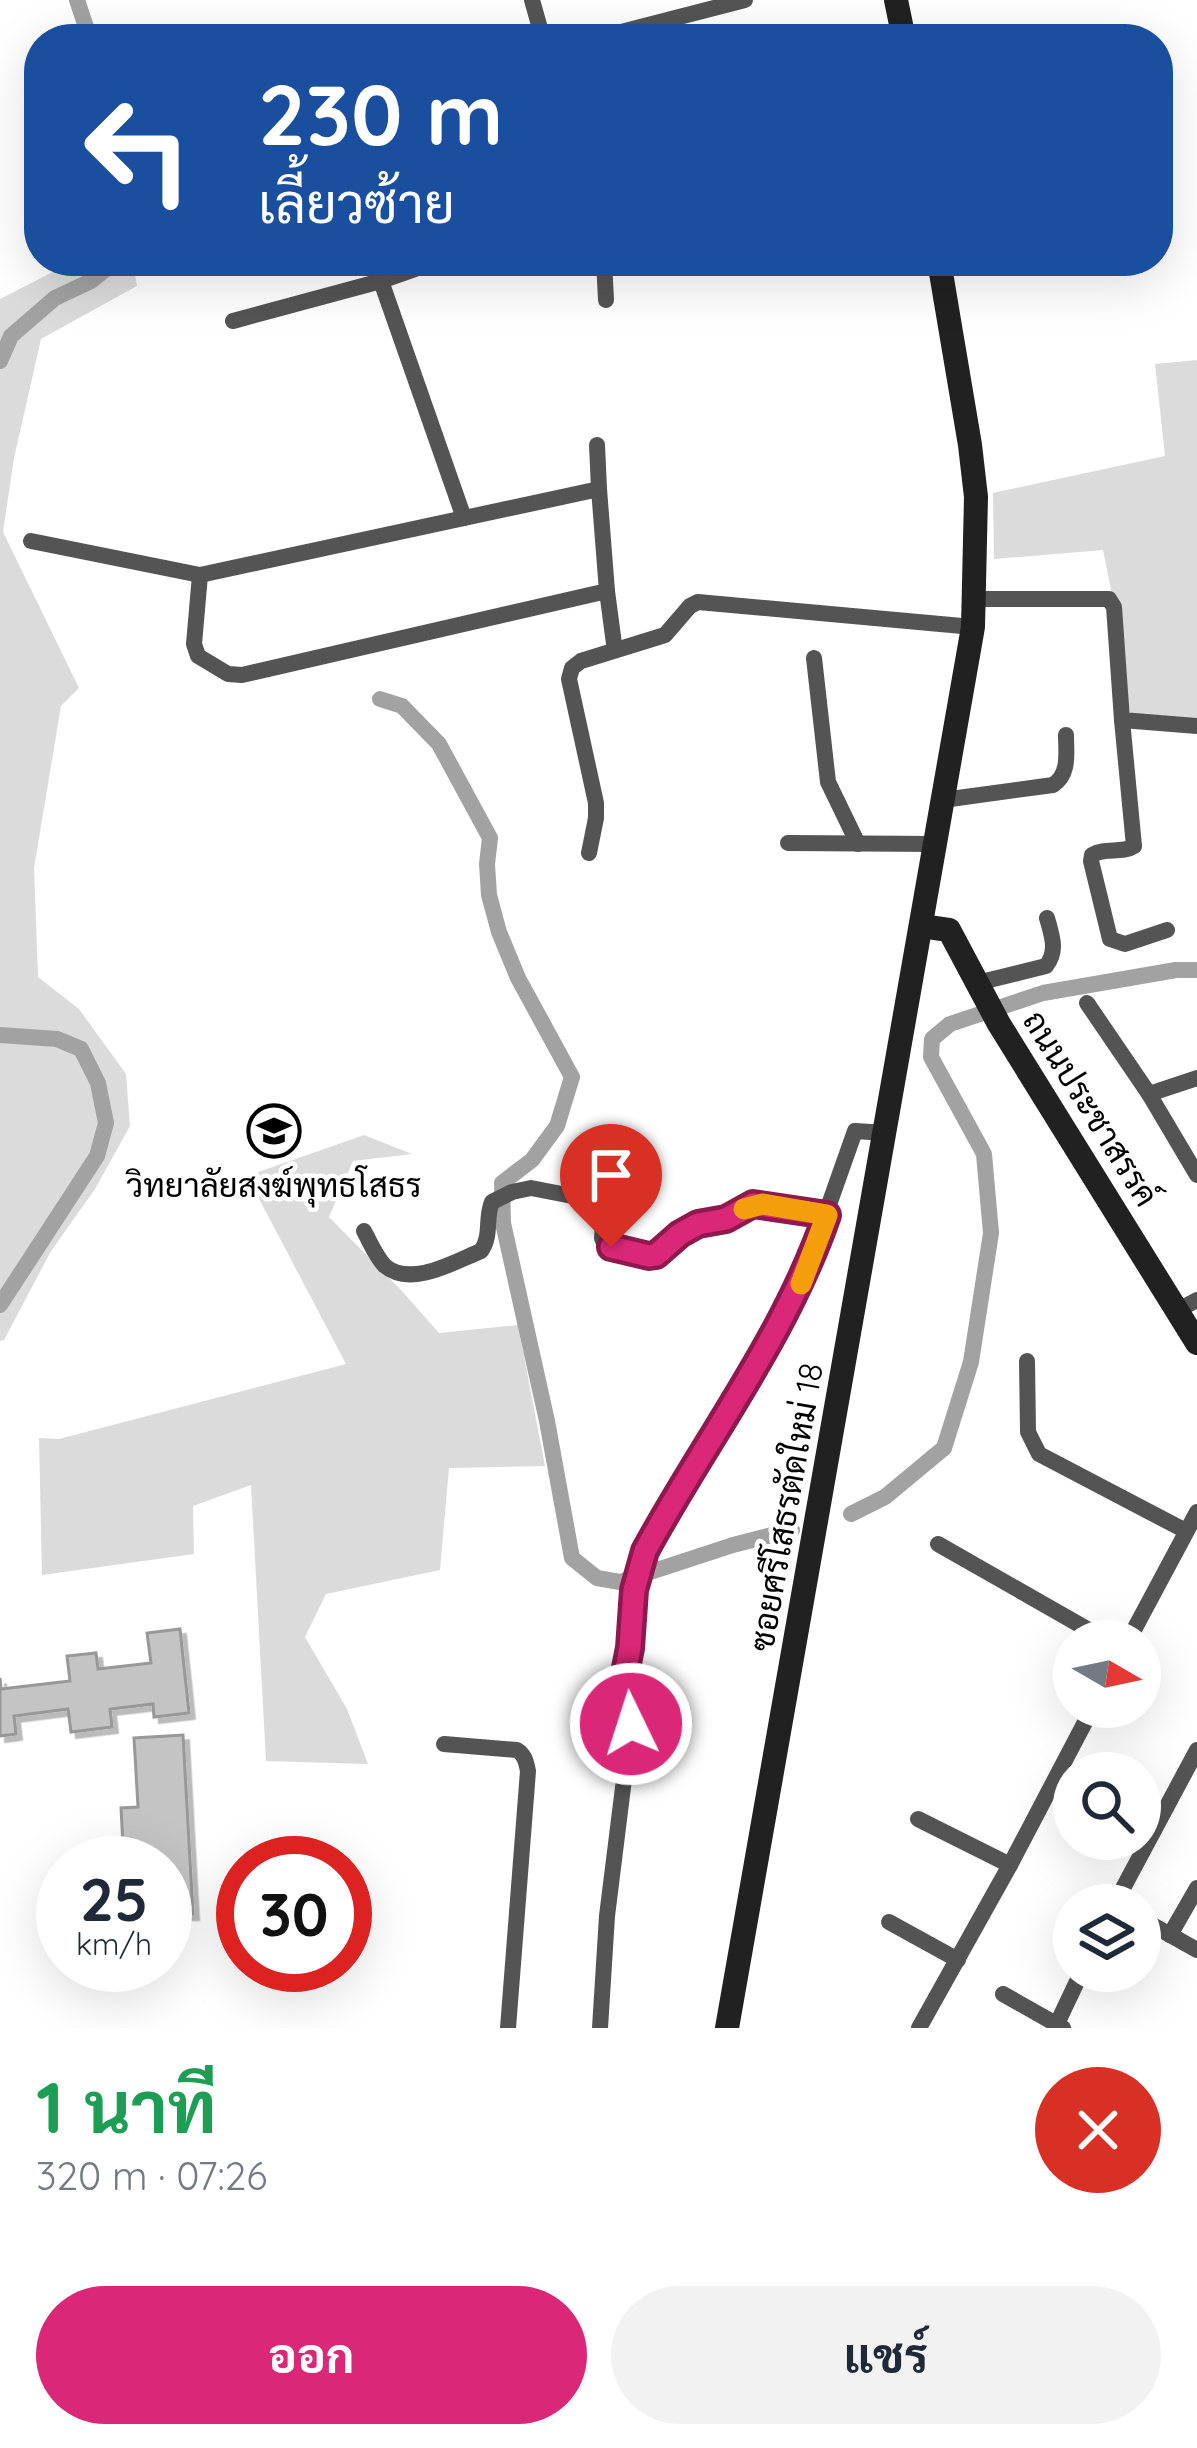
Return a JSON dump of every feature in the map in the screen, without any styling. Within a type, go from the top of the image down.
[{"type":"street","points":[[652,24],[745,0]]},
{"type":"street","points":[[233,321],[395,276]]},
{"type":"street","points":[[605,276],[606,300]]},
{"type":"street","name":"ซอยศรีโสธรตัดใหม่ 18","points":[[727,2028],[973,627],[974,480],[941,276]]},
{"type":"street","points":[[381,281],[464,518]]},
{"type":"street","points":[[597,445],[614,644]]},
{"type":"street","points":[[32,542],[200,574],[599,489]]},
{"type":"street","points":[[200,574],[194,644],[198,656],[228,674],[242,675],[607,591]]},
{"type":"street","points":[[976,599],[1109,599],[1114,608],[1134,846],[1097,852],[1090,861],[1111,939],[1125,944],[1167,930]]},
{"type":"street","points":[[589,853],[596,803],[568,679],[581,662],[665,635],[698,602],[973,627]]},
{"type":"street","points":[[814,658],[828,782],[858,844]]},
{"type":"street","points":[[1122,720],[1197,726]]},
{"type":"street","points":[[943,800],[1053,785],[1065,773],[1066,735]]},
{"type":"street","points":[[788,843],[935,844]]},
{"type":"street","points":[[980,988],[1046,966],[1053,958],[1054,944],[1047,918]]},
{"type":"street","name":"ถนนประชาสรรค์","points":[[921,926],[950,930],[999,1024],[1188,1305],[1197,1342]]},
{"type":"street","points":[[1087,1003],[1197,1174]]},
{"type":"street","points":[[1149,1094],[1197,1078]]},
{"type":"street","points":[[599,2028],[631,1724],[624,1678],[638,1570],[801,1284],[855,1131],[886,1133]]},
{"type":"street","points":[[364,1231],[386,1266],[404,1273],[430,1272],[481,1251],[488,1236],[490,1206],[505,1195],[531,1188],[598,1201],[604,1210],[604,1244],[649,1256],[698,1224],[726,1219],[753,1204],[827,1215]]},
{"type":"street","points":[[1027,1361],[1028,1432],[1040,1454],[1186,1531]]},
{"type":"street","points":[[1139,1620],[1197,1512]]},
{"type":"street","points":[[938,1544],[1071,1620]]},
{"type":"street","points":[[920,2028],[1083,1728]]},
{"type":"street","points":[[444,1744],[517,1750],[528,1771],[508,2028]]},
{"type":"street","points":[[1126,1884],[1197,1750]]},
{"type":"street","points":[[918,1819],[1010,1865]]},
{"type":"street","points":[[1170,1935],[1197,1888]]},
{"type":"street","points":[[889,1922],[958,1960]]},
{"type":"street","points":[[1161,1930],[1197,1950]]},
{"type":"street","points":[[1003,1994],[1058,2027],[1073,1992]]},
{"type":"shaded area","points":[[45,276],[135,276],[137,286],[41,339],[3,532],[79,688],[61,706],[34,868],[38,977],[79,1009],[126,1074],[130,1126],[0,1341],[0,299]]},
{"type":"shaded area","points":[[1197,360],[1197,721],[1141,718],[1127,711],[1119,629],[1103,550],[994,559],[993,493],[1165,456],[1155,364]]},
{"type":"shaded area","points":[[364,1135],[412,1154],[353,1161],[329,1217],[439,1333],[518,1325],[545,1466],[449,1468],[440,1570],[326,1594],[305,1637],[347,1709],[368,1764],[266,1761],[251,1485],[193,1506],[194,1554],[42,1575],[39,1438],[59,1439],[346,1364],[247,1176]]},
{"type":"building","points":[[180,1629],[189,1713],[154,1717],[153,1704],[110,1709],[112,1727],[71,1732],[68,1709],[14,1716],[16,1734],[0,1736],[0,1678],[1,1689],[70,1681],[67,1656],[96,1653],[98,1669],[151,1663],[147,1633]]},
{"type":"building","points":[[183,1735],[189,1836],[123,1836],[121,1808],[138,1807],[134,1738]]},
{"type":"waterway","points":[[77,0],[85,24]]},
{"type":"waterway","points":[[0,361],[11,336],[55,298],[97,276]]},
{"type":"waterway","points":[[380,699],[402,706],[439,744],[490,838],[489,895],[499,932],[518,978],[572,1077],[557,1126],[532,1160],[502,1183],[503,1223],[572,1558],[597,1578],[620,1582],[792,1530]]},
{"type":"waterway","points":[[851,1514],[885,1497],[944,1448],[971,1362],[991,1233],[984,1154],[931,1057],[932,1039],[950,1024],[1043,993],[1197,970]]},
{"type":"waterway","points":[[0,1035],[57,1039],[81,1049],[98,1083],[106,1123],[97,1156],[0,1305]]},
{"type":"slow traffic","points":[[744,1209],[763,1204],[827,1215],[801,1284]]},
{"type":"place","name":"วิทยาลัยสงฆ์พุทธโสธร","points":[[274,1131]]},
{"type":"route","points":[[611,1247],[656,1255],[698,1224],[726,1219],[753,1204],[827,1215],[780,1324],[645,1551],[634,1590],[624,1678],[631,1724]]}]
